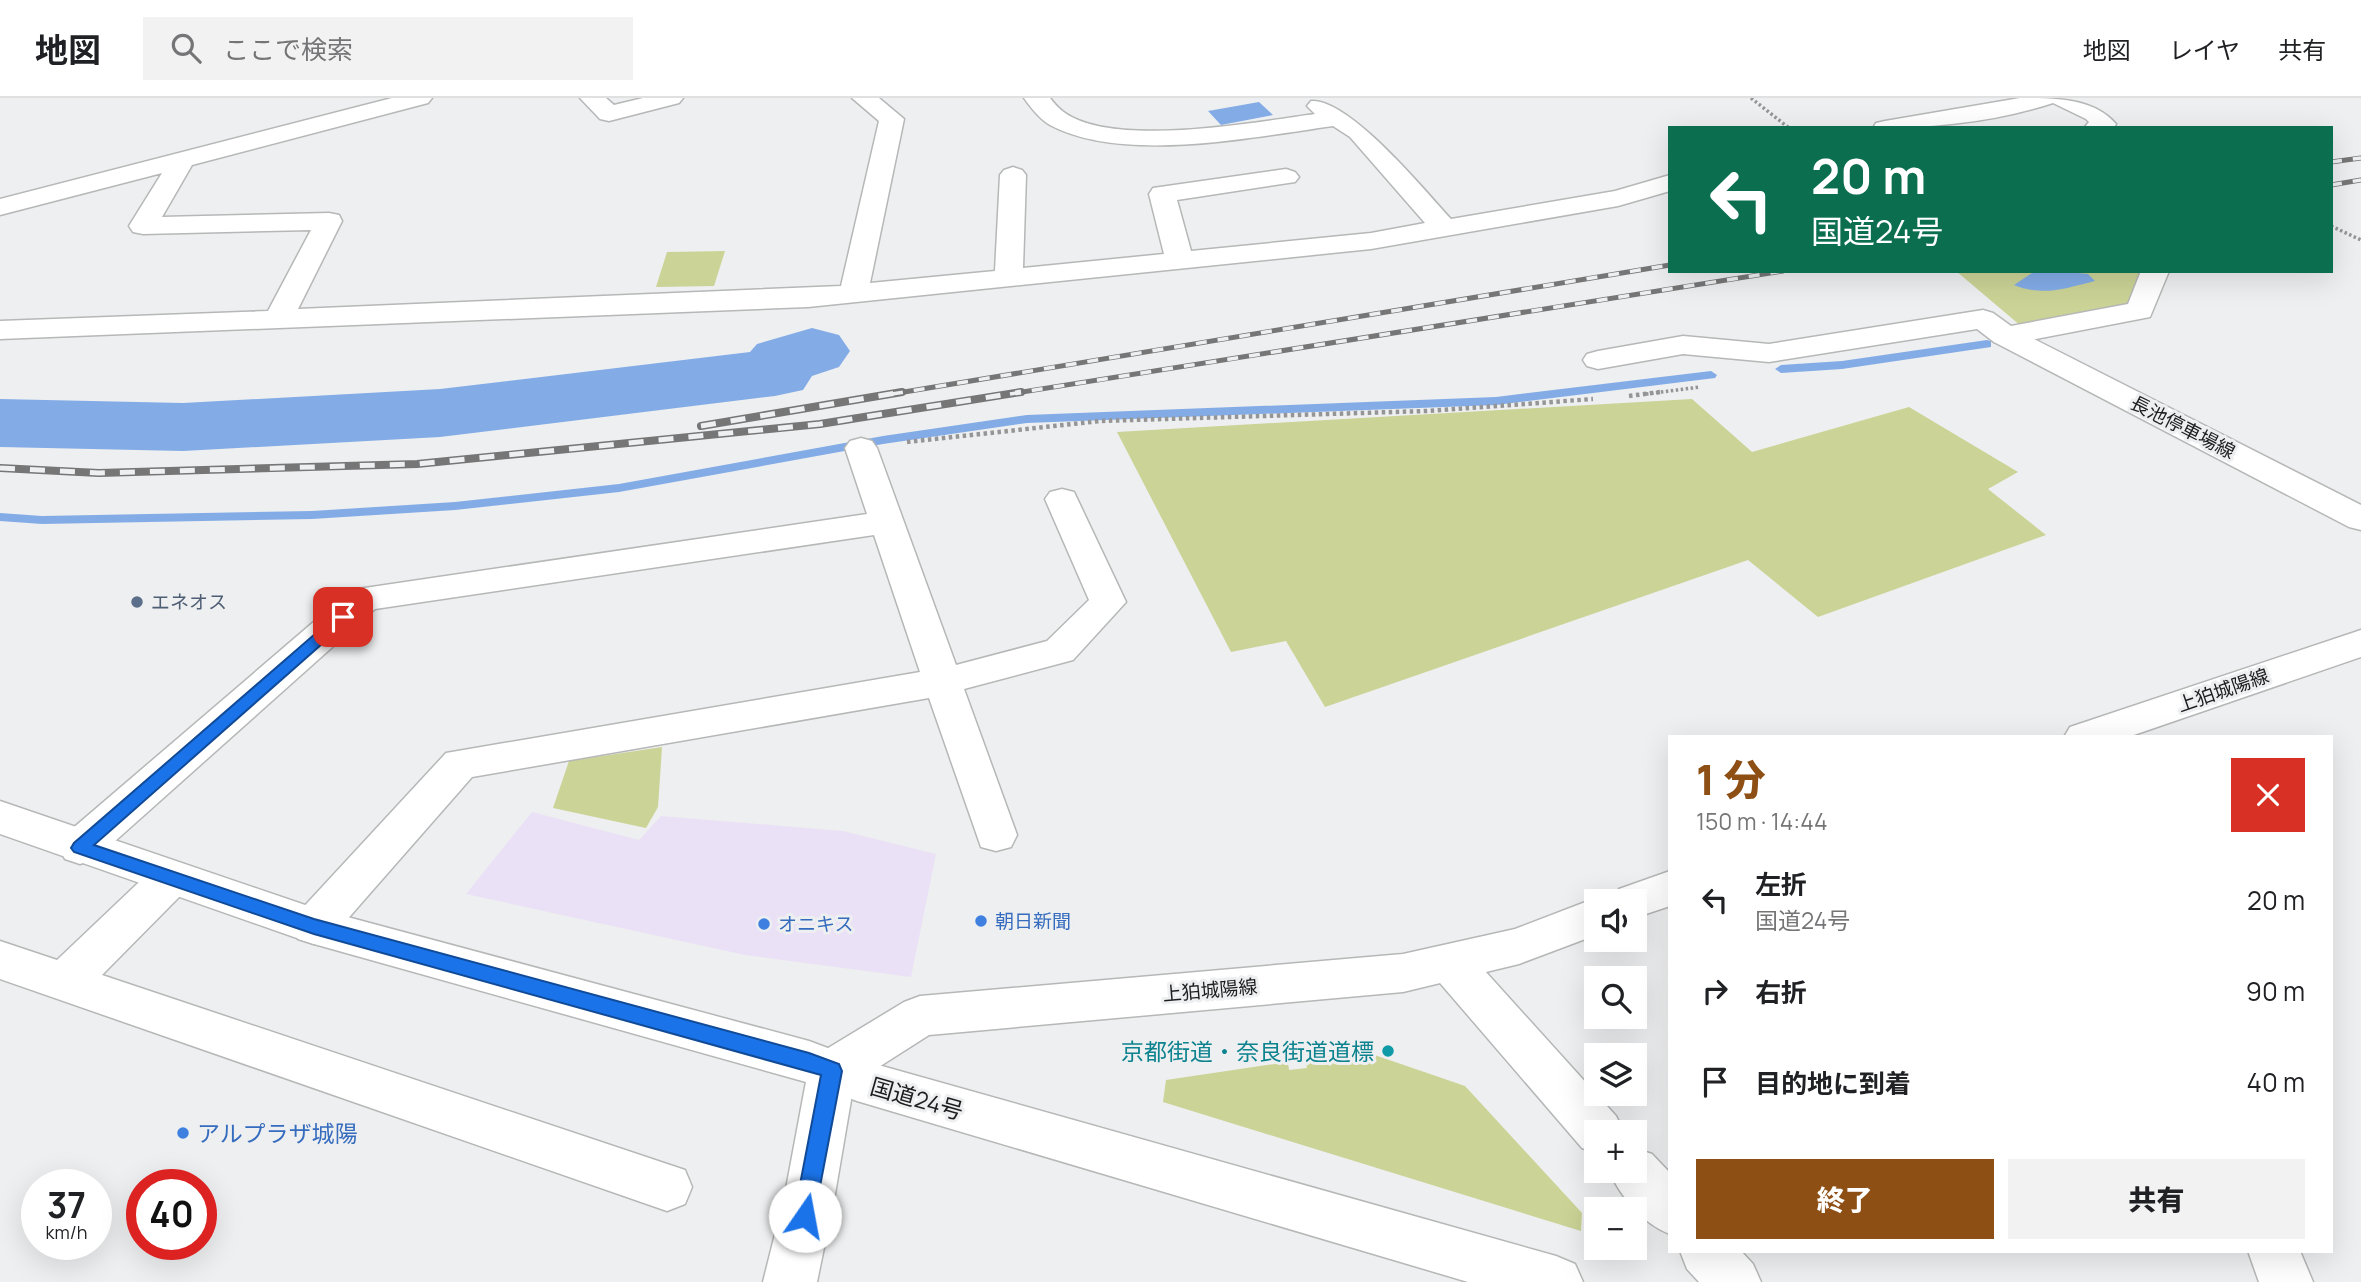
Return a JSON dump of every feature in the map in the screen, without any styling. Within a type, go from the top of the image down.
[{"type":"main road","points":[[0,207],[420,98]]},
{"type":"main road","points":[[592,98],[609,114],[671,98]]},
{"type":"main road","points":[[854,293],[892,119],[864,98]]},
{"type":"main road","points":[[1035,98],[1041,108],[1059,122],[1090,133],[1136,137],[1185,137],[1338,118]]},
{"type":"main road","points":[[1307,98],[1359,132],[1444,228]]},
{"type":"main road","points":[[1897,126],[2026,104],[2046,98]]},
{"type":"main road","points":[[2061,98],[2095,114],[2104,124],[2100,126]]},
{"type":"main road","points":[[183,159],[144,226],[329,221],[278,319]]},
{"type":"main road","points":[[1009,276],[1013,175]]},
{"type":"main road","points":[[1179,259],[1162,194],[1286,177]]},
{"type":"main road","points":[[0,330],[794,299],[1371,241],[1618,198],[1668,184]]},
{"type":"main road","points":[[2005,336],[2140,312],[2154,273]]},
{"type":"main road","name":"長池停車場線","points":[[1598,360],[1683,345],[1769,353],[1983,319],[2005,336],[2361,519]]},
{"type":"main road","points":[[861,448],[996,835]]},
{"type":"main road","points":[[314,926],[460,764],[942,681],[1060,651],[1108,602],[1062,499]]},
{"type":"main road","points":[[80,848],[364,599],[887,522]]},
{"type":"main road","name":"上狛城陽線","points":[[2090,735],[2361,643]]},
{"type":"main road","name":"国道24号","points":[[0,817],[80,848],[314,926],[723,1038],[947,1107],[1556,1282]]},
{"type":"main road","points":[[64,984],[171,878]]},
{"type":"main road","points":[[1647,896],[1668,889]]},
{"type":"main road","name":"上狛城陽線","points":[[832,1071],[920,1016],[1403,973],[1519,946],[1584,921]]},
{"type":"main road","points":[[0,960],[64,984],[667,1187]]},
{"type":"main road","points":[[1450,963],[1589,1120]]},
{"type":"main road","points":[[790,1282],[810,1194],[832,1071]]},
{"type":"main road","points":[[1645,1183],[1668,1208]]},
{"type":"main road","points":[[1708,1253],[1734,1282]]},
{"type":"main road","points":[[2275,1253],[2286,1282]]},
{"type":"path","points":[[1751,98],[1786,126]]},
{"type":"path","points":[[2333,227],[2361,240]]},
{"type":"path","points":[[1618,397],[1682,391],[1739,378],[1769,353]]},
{"type":"path","points":[[861,448],[1100,421],[1426,411],[1605,398]]},
{"type":"shaded area","name":"オニキス","points":[[532,812],[639,840],[661,816],[843,831],[936,854],[911,977],[745,955],[466,894]]},
{"type":"green space","points":[[725,251],[714,286],[656,287],[667,252]]},
{"type":"green space","points":[[1958,273],[2141,273],[2128,306],[2021,326]]},
{"type":"green space","points":[[1692,399],[1752,452],[1909,407],[2018,472],[1988,489],[2046,535],[1818,617],[1748,560],[1325,707],[1286,641],[1231,652],[1117,432]]},
{"type":"green space","points":[[662,747],[658,807],[646,828],[553,808],[569,761]]},
{"type":"green space","points":[[1363,1051],[1465,1086],[1582,1213],[1581,1231],[1163,1102],[1166,1080],[1288,1062],[1289,1070],[1307,1068],[1305,1060]]},
{"type":"water","points":[[1259,102],[1273,115],[1221,125],[1208,111]]},
{"type":"water","points":[[2032,273],[2088,274],[2095,281],[2045,291],[2014,285]]},
{"type":"water","points":[[792,370],[777,384],[640,408],[601,394]]},
{"type":"waterway","points":[[1781,369],[1842,365],[1987,344]]},
{"type":"waterway","points":[[0,423],[183,427],[440,413],[775,373],[784,360],[812,351]]},
{"type":"waterway","points":[[0,517],[42,520],[312,515],[455,506],[619,488],[883,440],[1027,419],[1496,401],[1711,375]]},
{"type":"railway","points":[[2333,162],[2361,158]]},
{"type":"railway","points":[[2333,185],[2361,180]]},
{"type":"railway","points":[[892,394],[1668,265]]},
{"type":"railway","points":[[1010,394],[1770,273]]},
{"type":"railway","points":[[701,426],[902,392]]},
{"type":"railway","points":[[0,468],[99,473],[417,464],[820,424],[1021,392]]},
{"type":"place","name":"エネオス","points":[[137,602]]},
{"type":"place","name":"朝日新聞","points":[[981,921]]},
{"type":"place","name":"オニキス","points":[[764,924]]},
{"type":"place","name":"京都街道・奈良街道道標","points":[[1388,1051]]},
{"type":"place","name":"アルプラザ城陽","points":[[183,1133]]},
{"type":"route","points":[[343,617],[80,848],[314,926],[809,1062],[832,1071],[805,1216]]}]
